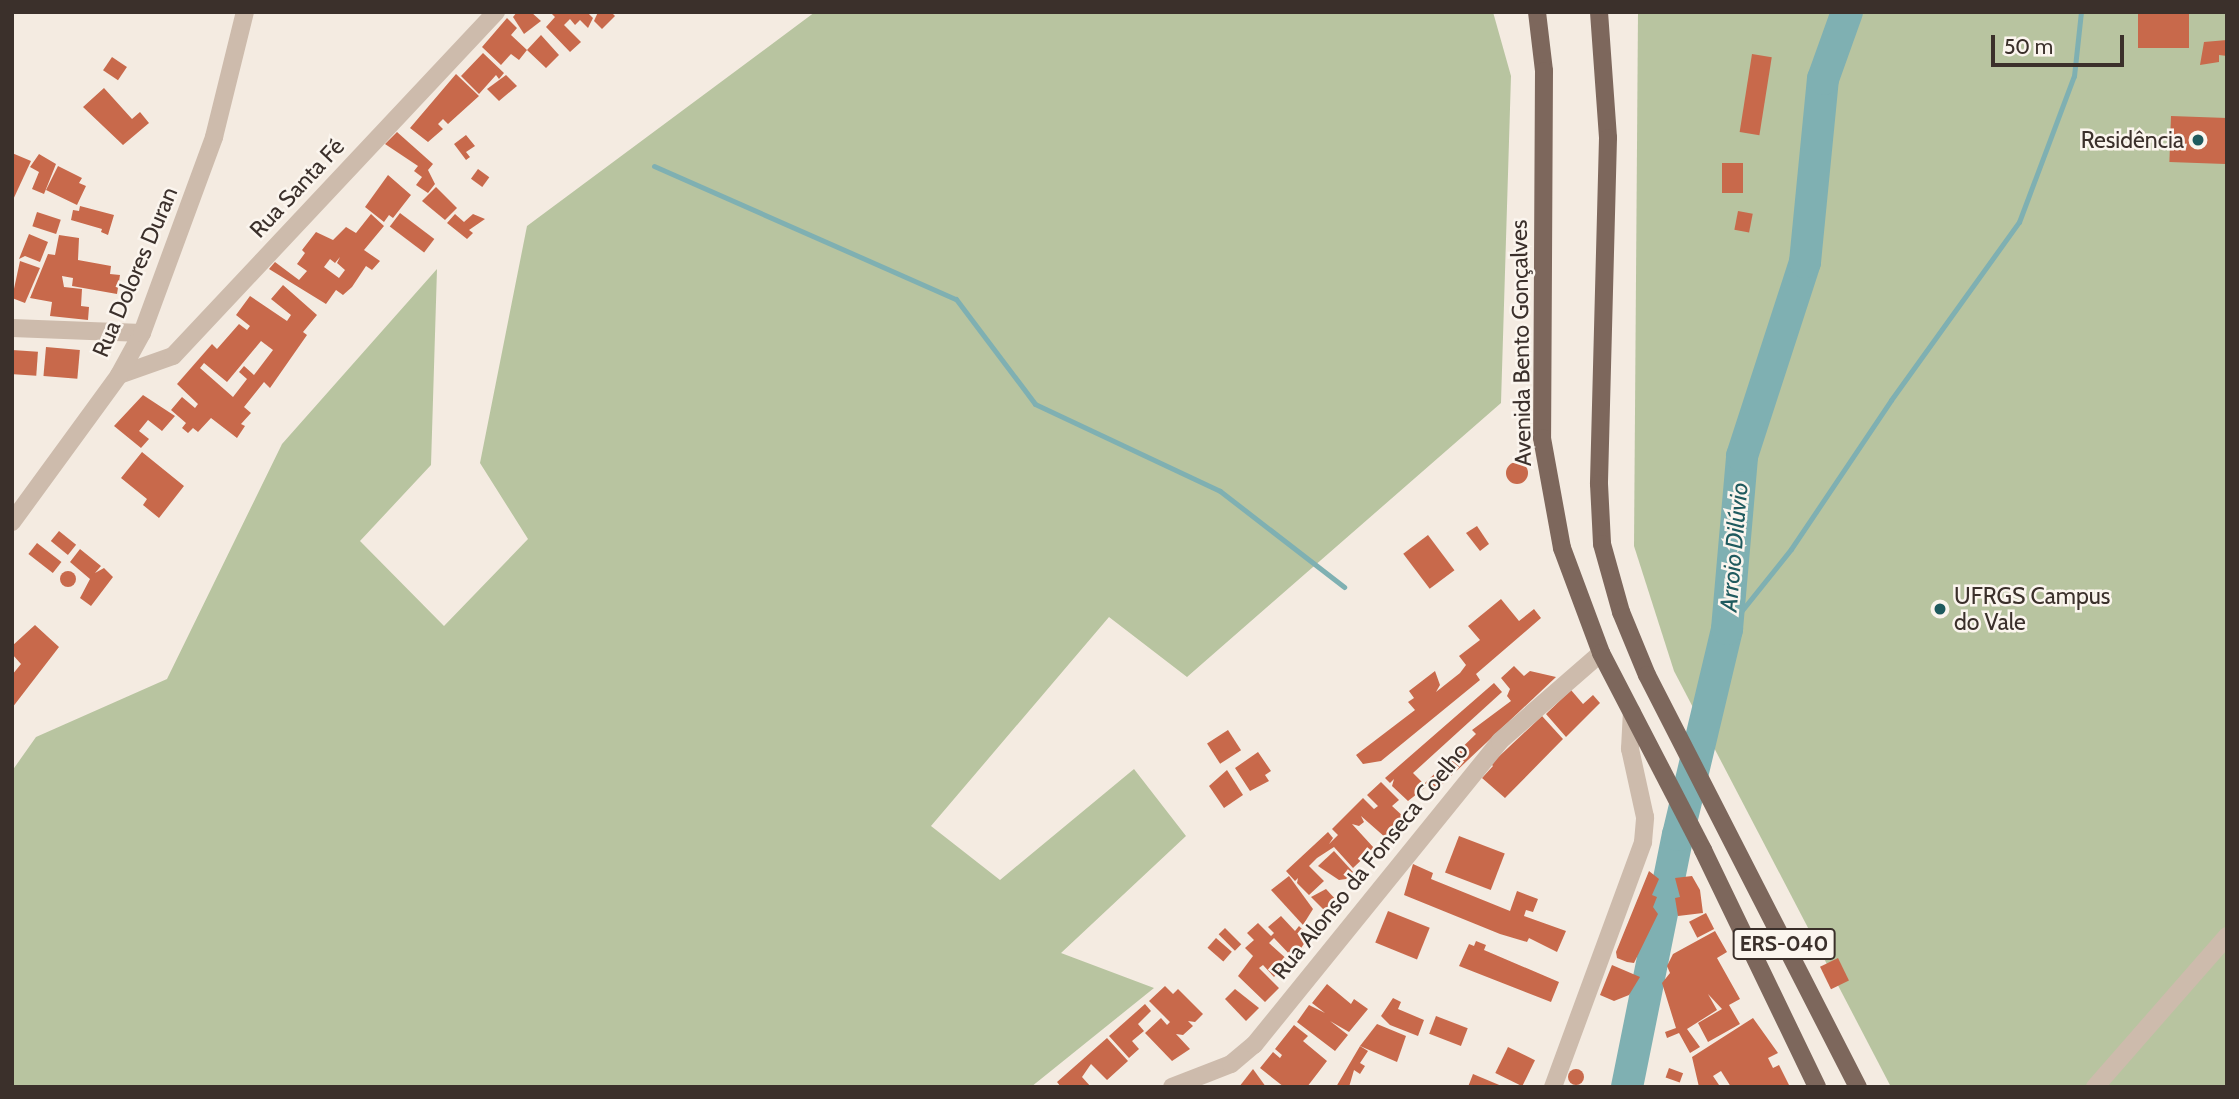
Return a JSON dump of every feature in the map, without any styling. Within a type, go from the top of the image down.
[{"type":"main road","name":"Avenida Bento Gonçalves","points":[[1537,12],[1544,71],[1542,438],[1562,548],[1601,653],[1703,850],[1817,1087]]},
{"type":"main road","name":"ERS-040","points":[[1599,12],[1608,138],[1600,484],[1602,544],[1621,612],[1664,706],[1858,1087]]},
{"type":"street","name":"Rua Dolores Duran","points":[[12,522],[119,375],[142,332],[214,136],[245,12]]},
{"type":"street","name":"Rua Santa Fé","points":[[119,375],[173,356],[496,12]]},
{"type":"street","points":[[12,328],[142,332]]},
{"type":"street","name":"Rua Alonso da Fonseca Coelho","points":[[1172,1087],[1231,1064],[1254,1045],[1500,741],[1601,653]]},
{"type":"street","points":[[1553,1087],[1643,842],[1645,817],[1630,748],[1632,712]]},
{"type":"street","points":[[2095,1087],[2227,936]]},
{"type":"green space","points":[[815,12],[1493,12],[1511,76],[1501,403],[1187,677],[1109,617],[931,826],[1000,880],[1134,769],[1186,836],[1061,953],[1154,988],[1031,1087],[12,1087],[12,771],[36,737],[167,679],[282,444],[437,269],[431,465],[360,541],[444,626],[528,539],[480,463],[527,226]]},
{"type":"green space","name":"UFRGS Campus do Vale","points":[[1638,12],[2227,12],[2227,1087],[1891,1087],[1674,671],[1634,546]]},
{"type":"building","points":[[517,12],[531,12],[541,21],[524,34],[513,17]]},
{"type":"building","points":[[550,12],[587,12],[593,18],[588,28],[580,20],[575,25],[570,19],[564,25],[581,42],[570,52],[546,27],[555,17]]},
{"type":"building","points":[[598,12],[611,12],[615,16],[602,29],[594,21]]},
{"type":"building","points":[[2138,12],[2189,12],[2189,48],[2138,48]]},
{"type":"building","points":[[507,18],[517,28],[511,35],[527,50],[519,60],[511,54],[501,65],[482,47]]},
{"type":"building","points":[[541,35],[559,55],[546,68],[527,50]]},
{"type":"building","points":[[2227,40],[2227,56],[2219,55],[2219,62],[2200,65],[2204,42]]},
{"type":"building","points":[[483,53],[504,73],[499,79],[496,75],[479,94],[461,76]]},
{"type":"building","points":[[1752,54],[1772,57],[1759,135],[1740,132]]},
{"type":"building","points":[[112,57],[127,67],[118,80],[103,70]]},
{"type":"building","points":[[456,74],[479,96],[448,124],[443,119],[438,124],[443,129],[428,142],[410,128]]},
{"type":"building","points":[[506,75],[517,86],[499,101],[487,89]]},
{"type":"building","points":[[104,88],[132,119],[140,112],[149,123],[123,145],[83,107]]},
{"type":"building","name":"Residência","points":[[2171,116],[2227,118],[2225,164],[2169,162]]},
{"type":"building","points":[[397,132],[433,164],[428,170],[435,184],[428,193],[416,185],[422,177],[414,171],[418,166],[385,144]]},
{"type":"building","points":[[466,135],[475,146],[466,152],[470,157],[466,160],[454,144]]},
{"type":"building","points":[[12,153],[31,161],[12,202]]},
{"type":"building","points":[[39,154],[56,164],[44,194],[32,189],[39,172],[30,167]]},
{"type":"building","points":[[1722,163],[1743,163],[1743,193],[1722,193]]},
{"type":"building","points":[[58,166],[82,178],[79,183],[86,186],[77,205],[46,190]]},
{"type":"building","points":[[478,169],[489,177],[482,187],[471,179]]},
{"type":"building","points":[[388,175],[411,195],[393,218],[389,215],[384,222],[365,207]]},
{"type":"building","points":[[436,187],[457,208],[445,220],[422,201]]},
{"type":"building","points":[[80,206],[114,215],[108,235],[101,232],[102,229],[71,220],[73,210],[79,211]]},
{"type":"building","points":[[1738,211],[1753,214],[1749,233],[1734,230]]},
{"type":"building","points":[[37,212],[61,220],[56,234],[32,226]]},
{"type":"building","points":[[400,213],[434,239],[424,252],[390,227]]},
{"type":"building","points":[[371,214],[384,226],[364,250],[380,261],[372,270],[366,266],[352,287],[343,295],[336,290],[326,304],[269,269],[275,262],[299,280],[307,271],[297,264],[305,253],[302,250],[316,232],[333,240],[346,227],[356,233]],"holes":[[[340,257],[337,263],[345,270],[339,278],[324,267],[330,259],[335,263]]]},
{"type":"building","points":[[455,214],[464,222],[473,214],[485,219],[469,230],[473,233],[467,239],[447,223]]},
{"type":"building","points":[[29,234],[48,242],[40,262],[25,256],[19,259]]},
{"type":"building","points":[[59,235],[79,238],[78,260],[111,266],[110,274],[120,275],[117,294],[72,286],[73,278],[62,276],[64,287],[82,289],[81,306],[89,307],[88,320],[50,316],[52,302],[30,298],[48,254],[55,255]]},
{"type":"building","points":[[20,261],[40,268],[25,303],[12,298]]},
{"type":"building","points":[[283,285],[317,315],[303,332],[307,335],[270,388],[264,382],[244,407],[251,413],[241,424],[245,426],[237,438],[211,418],[198,432],[193,428],[188,433],[182,428],[186,423],[171,410],[182,397],[195,408],[198,404],[177,384],[212,344],[217,349],[239,324],[247,330],[250,326],[236,315],[250,296],[287,321],[291,315],[271,299]],"holes":[[[261,341],[273,350],[254,375],[244,366],[239,372],[247,379],[233,397],[200,368],[204,363],[227,382]]]},
{"type":"building","points":[[46,347],[80,350],[77,379],[43,376]]},
{"type":"building","points":[[12,350],[38,352],[36,376],[12,374]]},
{"type":"building","points":[[143,395],[175,416],[162,431],[148,420],[139,431],[149,439],[141,448],[114,426]]},
{"type":"building","points":[[142,452],[184,486],[159,518],[143,505],[147,499],[121,478]]},
{"type":"building","points":[[1517,462],[1525,465],[1528,473],[1525,481],[1517,484],[1509,481],[1506,473],[1509,465]]},
{"type":"building","points":[[1477,526],[1489,544],[1480,551],[1466,533]]},
{"type":"building","points":[[59,531],[76,545],[68,555],[51,541]]},
{"type":"building","points":[[1428,535],[1454,570],[1430,589],[1403,554]]},
{"type":"building","points":[[37,543],[61,562],[53,573],[28,554]]},
{"type":"building","points":[[80,549],[101,566],[95,573],[104,568],[113,577],[91,606],[80,598],[90,579],[70,562]]},
{"type":"building","points":[[65,571],[71,571],[76,579],[74,585],[65,587],[60,582],[60,576]]},
{"type":"building","points":[[1501,599],[1519,621],[1534,609],[1541,618],[1476,674],[1480,680],[1381,761],[1363,764],[1356,755],[1415,710],[1408,702],[1414,698],[1409,691],[1435,671],[1440,685],[1436,692],[1460,673],[1466,665],[1459,656],[1480,640],[1468,626]]},
{"type":"building","points":[[35,625],[59,647],[12,708],[12,675],[21,664],[12,654],[12,646]]},
{"type":"building","points":[[1514,666],[1524,676],[1530,671],[1556,677],[1433,793],[1427,786],[1408,801],[1392,786],[1394,779],[1390,783],[1385,778],[1494,683],[1502,692],[1413,773],[1424,784],[1476,734],[1472,730],[1511,701],[1507,696],[1510,689],[1501,678]]},
{"type":"building","points":[[1571,690],[1583,704],[1593,695],[1600,703],[1566,737],[1546,714]]},
{"type":"building","points":[[1542,716],[1563,739],[1505,798],[1482,778],[1493,766],[1491,764]]},
{"type":"building","points":[[1228,730],[1241,750],[1220,764],[1207,744]]},
{"type":"building","points":[[1258,752],[1271,771],[1265,775],[1269,781],[1250,791],[1235,768]]},
{"type":"building","points":[[1227,770],[1243,795],[1224,808],[1209,786]]},
{"type":"building","points":[[1381,782],[1399,800],[1392,806],[1406,819],[1386,838],[1361,816],[1364,822],[1359,826],[1352,824],[1374,848],[1353,868],[1334,847],[1317,858],[1309,866],[1324,881],[1309,895],[1297,883],[1298,878],[1295,881],[1286,871],[1328,832],[1333,838],[1329,844],[1338,835],[1332,829],[1363,798],[1374,809],[1378,806],[1367,795]]},
{"type":"building","points":[[1459,836],[1505,854],[1491,890],[1445,872]]},
{"type":"building","points":[[1334,851],[1353,872],[1346,879],[1339,880],[1318,866]]},
{"type":"building","points":[[1413,864],[1433,873],[1431,879],[1510,911],[1517,891],[1538,899],[1533,912],[1526,910],[1524,916],[1566,931],[1557,952],[1529,938],[1527,942],[1500,934],[1404,895]]},
{"type":"building","points":[[1649,871],[1659,879],[1652,895],[1657,897],[1653,907],[1658,914],[1634,963],[1627,962],[1617,958],[1616,952]]},
{"type":"building","points":[[1289,876],[1313,909],[1303,925],[1271,890]]},
{"type":"building","points":[[1692,876],[1700,890],[1703,913],[1678,916],[1675,898],[1680,897],[1675,878]]},
{"type":"building","points":[[1326,889],[1339,903],[1327,913],[1311,897]]},
{"type":"building","points":[[1388,911],[1430,928],[1417,959],[1375,943]]},
{"type":"building","points":[[1706,913],[1714,929],[1697,938],[1689,922]]},
{"type":"building","points":[[1281,916],[1295,931],[1299,926],[1309,936],[1294,959],[1274,938],[1269,943],[1289,961],[1274,977],[1263,965],[1259,968],[1279,988],[1265,1002],[1238,976],[1253,956],[1245,948],[1254,940],[1247,933],[1258,923],[1271,936],[1274,933],[1268,927]]},
{"type":"building","points":[[1225,928],[1241,944],[1235,951],[1219,934]]},
{"type":"building","points":[[1715,931],[1727,952],[1717,958],[1740,999],[1729,1005],[1740,1024],[1708,1042],[1698,1023],[1722,1009],[1708,994],[1717,1010],[1687,1029],[1700,1047],[1690,1053],[1679,1033],[1667,1038],[1665,1032],[1676,1028],[1662,983],[1670,973],[1667,966],[1673,954]]},
{"type":"building","points":[[1216,938],[1232,952],[1223,962],[1207,948]]},
{"type":"building","points":[[1476,941],[1486,945],[1484,950],[1559,982],[1551,1002],[1459,966],[1469,944],[1474,946]]},
{"type":"building","points":[[1838,958],[1849,980],[1831,989],[1820,967]]},
{"type":"building","points":[[1612,965],[1640,977],[1629,995],[1614,1001],[1600,995]]},
{"type":"building","points":[[1327,984],[1351,1004],[1354,999],[1368,1009],[1349,1032],[1330,1021],[1348,1035],[1335,1051],[1297,1022],[1309,1005],[1325,1013],[1312,1003]]},
{"type":"building","points":[[1165,986],[1173,994],[1178,989],[1203,1014],[1195,1022],[1188,1021],[1193,1026],[1183,1035],[1176,1034],[1190,1049],[1172,1061],[1145,1033],[1161,1018],[1167,1025],[1170,1022],[1149,1001]]},
{"type":"building","points":[[1235,989],[1259,1008],[1246,1021],[1225,999]]},
{"type":"building","points":[[1393,998],[1401,1002],[1398,1009],[1424,1020],[1418,1036],[1390,1025],[1381,1016]]},
{"type":"building","points":[[1145,1004],[1151,1011],[1138,1024],[1144,1031],[1132,1041],[1139,1049],[1129,1058],[1109,1036]]},
{"type":"building","points":[[1436,1016],[1468,1028],[1461,1046],[1429,1034]]},
{"type":"building","points":[[1753,1018],[1778,1053],[1768,1058],[1773,1068],[1779,1065],[1789,1085],[1731,1087],[1721,1071],[1713,1076],[1719,1085],[1699,1087],[1692,1057]]},
{"type":"building","points":[[1377,1024],[1406,1036],[1397,1062],[1360,1046]]},
{"type":"building","points":[[1294,1025],[1308,1036],[1303,1041],[1327,1061],[1307,1087],[1284,1087],[1260,1068],[1273,1052],[1280,1058],[1282,1055],[1275,1049]]},
{"type":"building","points":[[1107,1038],[1128,1061],[1107,1080],[1091,1064],[1082,1077],[1091,1087],[1061,1087],[1057,1082]]},
{"type":"building","points":[[1360,1046],[1368,1051],[1360,1063],[1365,1066],[1360,1074],[1354,1070],[1349,1087],[1336,1087]]},
{"type":"building","points":[[1508,1047],[1535,1060],[1522,1086],[1495,1073]]},
{"type":"building","points":[[1669,1068],[1683,1073],[1680,1083],[1666,1077]]},
{"type":"building","points":[[1253,1069],[1266,1087],[1239,1087]]},
{"type":"building","points":[[1576,1069],[1582,1071],[1582,1083],[1576,1085],[1570,1083],[1568,1077],[1570,1071]]},
{"type":"building","points":[[1473,1074],[1504,1087],[1468,1087]]},
{"type":"waterway","name":"Arroio Dilúvio","points":[[1627,1087],[1678,835],[1727,629],[1742,456],[1805,262],[1823,79],[1847,12]]},
{"type":"waterway","points":[[1727,629],[1791,549],[1891,400],[2019,222],[2074,76],[2081,12]]},
{"type":"waterway","points":[[654,166],[956,299],[1035,404],[1220,491],[1344,587]]},
{"type":"place","name":"Residência","points":[[2198,140]]},
{"type":"place","name":"UFRGS Campus do Vale","points":[[1940,609]]}]
